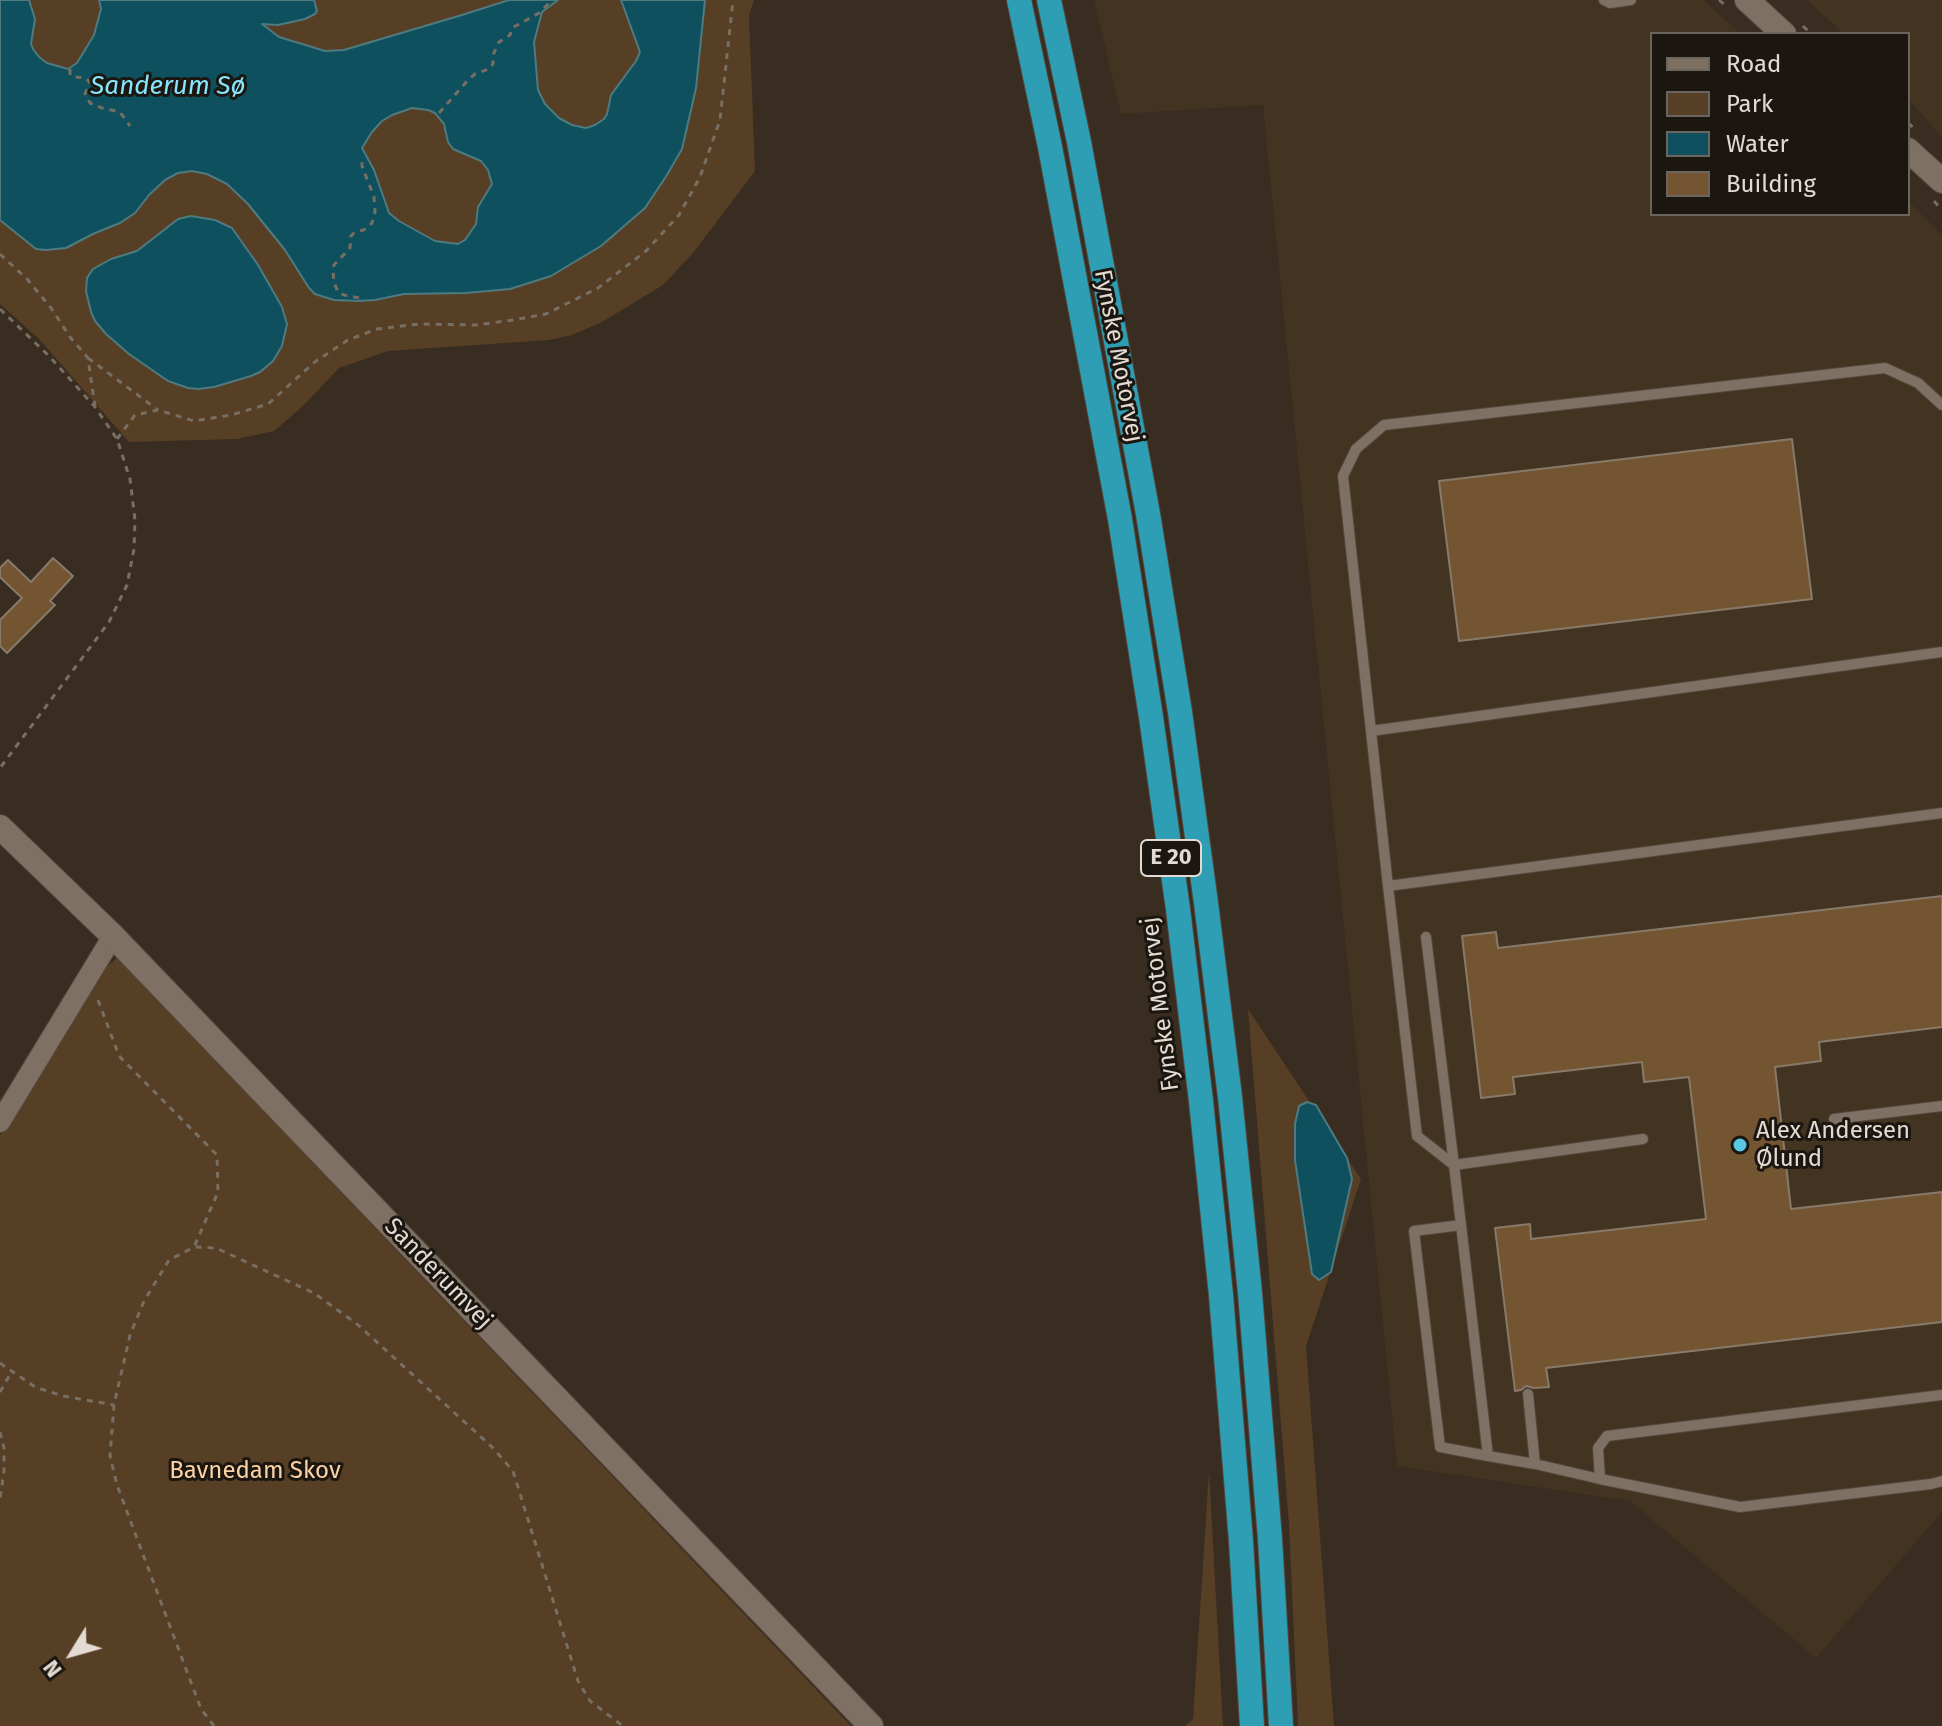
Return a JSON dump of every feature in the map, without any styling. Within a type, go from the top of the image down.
[{"type":"highway","name":"Fynske Motorvej","points":[[1019,0],[1120,519],[1178,909],[1221,1295],[1252,1726]]},
{"type":"highway","name":"Fynske Motorvej","points":[[1049,0],[1079,142],[1148,514],[1180,712],[1206,903],[1250,1293],[1281,1726]]},
{"type":"street","points":[[1747,0],[1782,32]]},
{"type":"street","points":[[1910,152],[1942,181]]},
{"type":"street","name":"Sanderumvej","points":[[0,827],[113,936],[871,1726]]},
{"type":"street","points":[[0,1122],[113,936]]},
{"type":"lane","points":[[1604,0],[1610,3],[1631,0]]},
{"type":"lane","points":[[1643,1139],[1454,1165],[1417,1136],[1343,476],[1356,449],[1384,425],[1885,368],[1918,383],[1942,405]]},
{"type":"lane","points":[[1371,731],[1942,652]]},
{"type":"lane","points":[[1388,886],[1942,813]]},
{"type":"lane","points":[[1426,937],[1488,1456]]},
{"type":"lane","points":[[1834,1119],[1942,1106]]},
{"type":"lane","points":[[1461,1225],[1414,1231],[1440,1447],[1740,1507],[1942,1481]]},
{"type":"lane","points":[[1528,1394],[1535,1464]]},
{"type":"lane","points":[[1600,1479],[1598,1448],[1607,1436],[1942,1395]]},
{"type":"path","points":[[439,113],[468,80],[489,69],[499,42],[510,35],[512,28],[539,13],[550,0]]},
{"type":"path","points":[[0,254],[27,279],[88,358],[158,410],[194,421],[231,415],[268,404],[316,361],[348,340],[377,329],[419,324],[476,325],[546,314],[598,288],[646,251],[679,215],[700,177],[720,120],[733,0]]},
{"type":"path","points":[[70,69],[70,75],[86,78],[90,83],[85,94],[90,103],[120,112],[130,126]]},
{"type":"path","points":[[359,298],[338,292],[333,271],[334,265],[350,248],[351,236],[366,229],[372,223],[375,212],[374,197],[362,160]]},
{"type":"path","points":[[0,309],[49,356],[95,407],[117,439],[130,479],[135,520],[134,549],[127,585],[109,622],[0,768]]},
{"type":"path","points":[[88,358],[95,407]]},
{"type":"path","points":[[117,439],[135,415],[158,410]]},
{"type":"path","points":[[89,975],[119,1056],[217,1155],[218,1192],[194,1247]]},
{"type":"path","points":[[214,1726],[201,1709],[117,1485],[110,1456],[114,1405],[130,1335],[144,1301],[169,1260],[194,1247],[216,1248],[314,1293],[357,1324],[492,1447],[513,1471],[578,1681],[590,1701],[623,1726]]},
{"type":"path","points":[[0,1363],[35,1387],[63,1396],[114,1405]]},
{"type":"path","points":[[0,1392],[12,1371]]},
{"type":"path","points":[[0,1432],[4,1471],[0,1500]]},
{"type":"shaded area","points":[[1094,0],[1703,0],[1739,32],[1650,32],[1650,216],[1910,216],[1910,203],[1942,235],[1942,1512],[1816,1658],[1630,1501],[1397,1466],[1263,105],[1121,114]]},
{"type":"shaded area","points":[[1807,0],[1942,0],[1942,137],[1910,101],[1910,32],[1842,32]]},
{"type":"green space","points":[[0,0],[754,0],[749,15],[755,171],[693,253],[663,285],[602,322],[572,335],[549,340],[388,351],[339,368],[274,431],[237,439],[129,442],[40,340],[0,304]]},
{"type":"green space","name":"Bavnedam Skov","points":[[117,958],[851,1726],[0,1726],[0,1135],[81,989]]},
{"type":"green space","points":[[1248,1009],[1361,1179],[1306,1346],[1334,1726],[1298,1726],[1289,1524]]},
{"type":"green space","points":[[1209,1471],[1223,1726],[1185,1726],[1193,1719]]},
{"type":"water","name":"Sanderum Sø","points":[[0,0],[29,0],[35,19],[33,49],[47,63],[68,69],[77,63],[94,35],[101,9],[99,0],[314,0],[317,11],[305,19],[278,25],[262,24],[279,37],[325,51],[344,50],[509,0],[558,0],[542,12],[534,42],[538,90],[545,104],[559,118],[586,128],[604,119],[611,95],[640,52],[621,0],[705,0],[696,88],[682,149],[645,208],[601,246],[551,276],[510,289],[404,294],[358,301],[334,300],[315,294],[248,204],[227,184],[207,174],[192,171],[178,173],[165,180],[135,213],[120,223],[66,248],[36,249],[0,220]],"holes":[[[412,108],[428,110],[444,124],[453,149],[481,161],[488,170],[492,184],[478,207],[476,224],[465,240],[458,244],[435,241],[389,213],[374,170],[362,148],[372,132],[392,115]]]},
{"type":"water","points":[[191,216],[215,220],[232,228],[258,265],[282,307],[287,324],[282,346],[273,361],[260,372],[198,389],[168,381],[106,334],[95,321],[86,291],[87,278],[93,269],[111,259],[137,251],[178,219]]},
{"type":"water","points":[[1307,1102],[1316,1105],[1347,1158],[1352,1179],[1331,1272],[1319,1280],[1312,1274],[1295,1160],[1295,1124],[1299,1106]]},
{"type":"building","points":[[1792,439],[1812,599],[1459,641],[1439,481]]},
{"type":"building","points":[[53,558],[73,576],[50,601],[55,605],[7,653],[0,646],[0,620],[22,598],[0,577],[0,568],[8,560],[31,582]]},
{"type":"building","name":"Alex Andersen Ølund","points":[[1942,896],[1942,1027],[1819,1042],[1821,1061],[1775,1067],[1791,1209],[1942,1192],[1942,1322],[1546,1368],[1549,1387],[1526,1386],[1515,1391],[1495,1228],[1530,1224],[1531,1239],[1706,1219],[1689,1077],[1644,1082],[1642,1062],[1513,1077],[1515,1094],[1481,1098],[1462,936],[1496,932],[1498,948]]},
{"type":"place","name":"Alex Andersen Ølund","points":[[1740,1145]]}]
